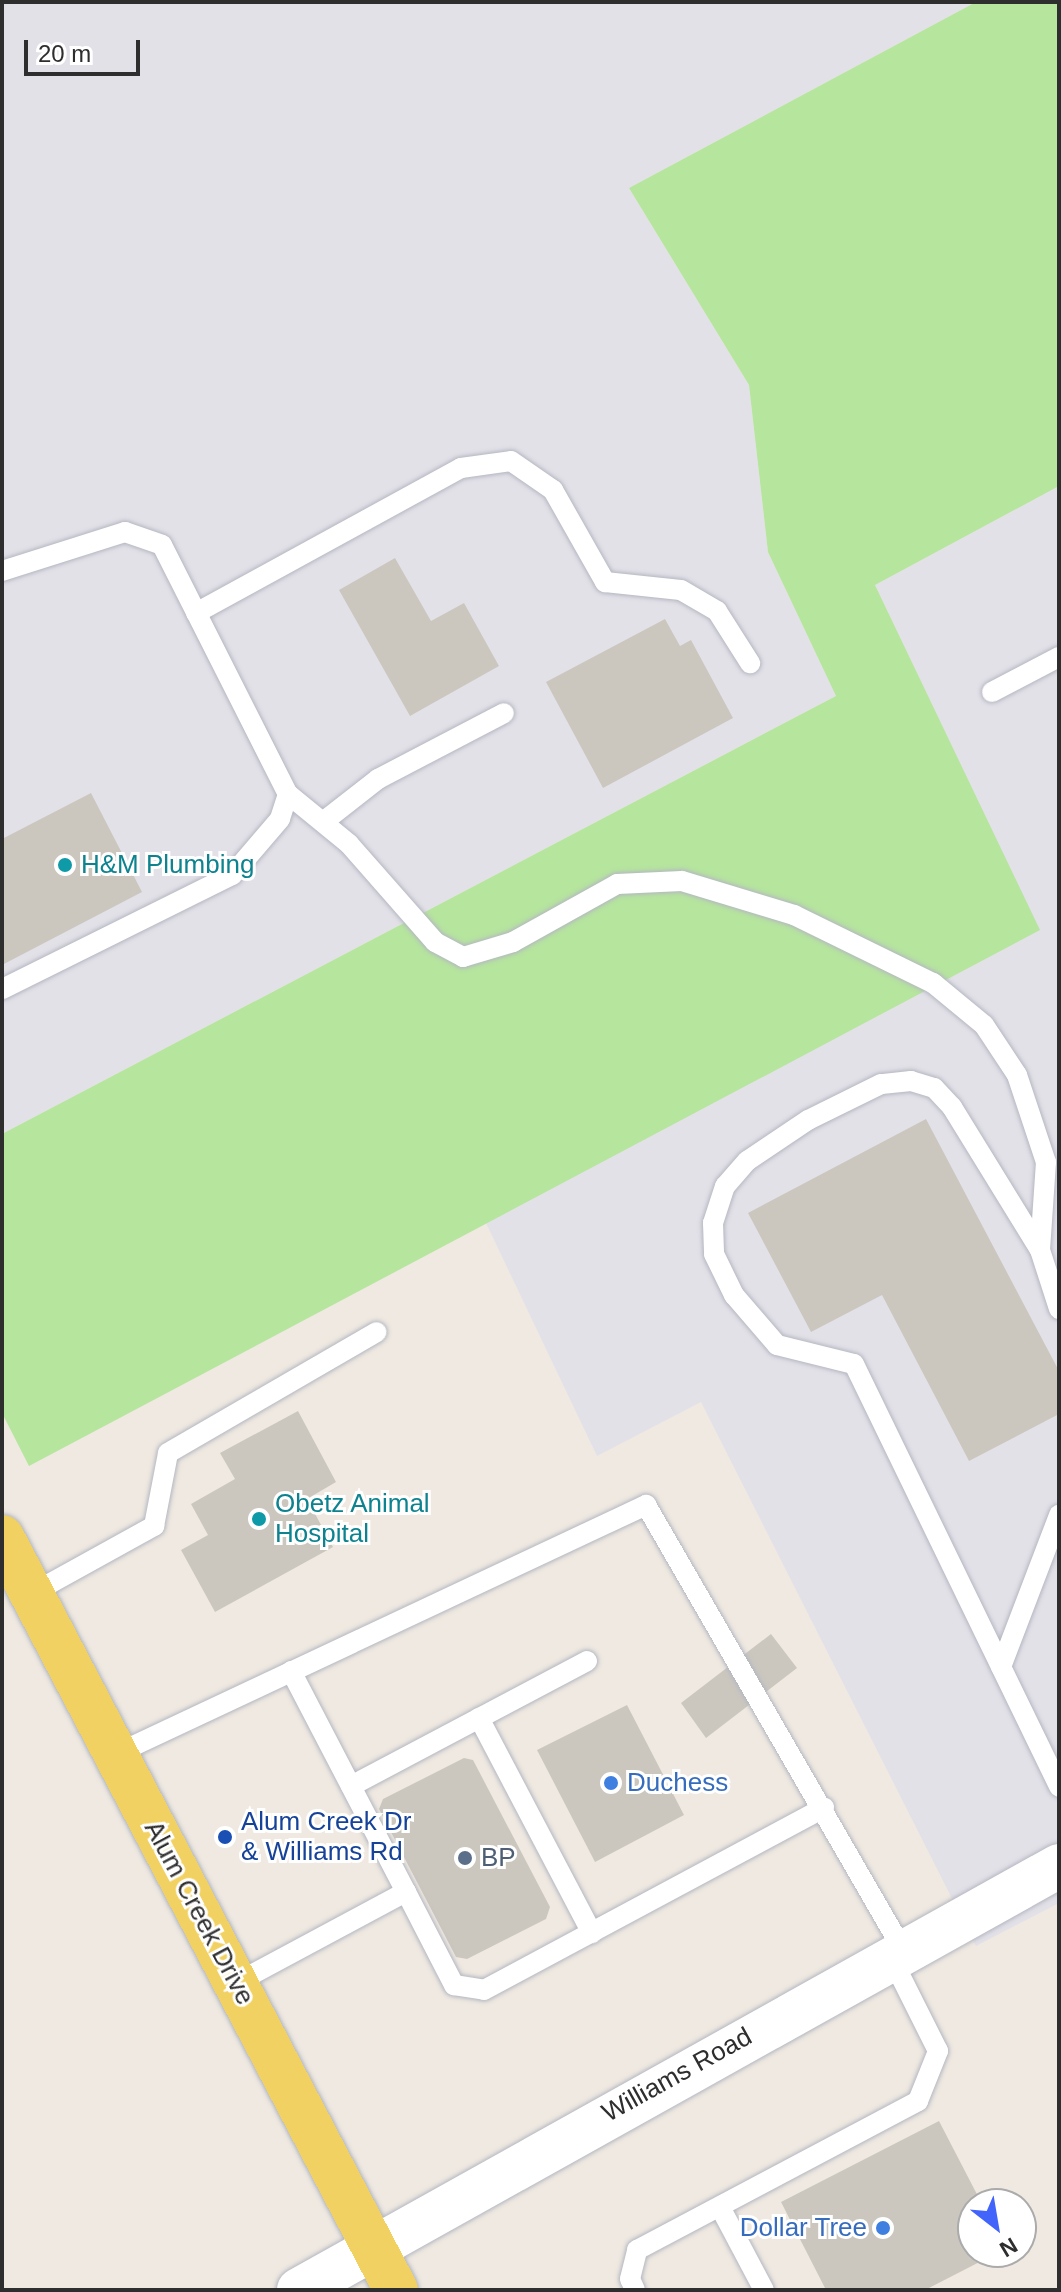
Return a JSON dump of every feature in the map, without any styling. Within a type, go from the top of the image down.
[{"type":"main road","name":"Alum Creek Drive","points":[[2,1537],[396,2290]]},
{"type":"main road","name":"Williams Road","points":[[299,2290],[372,2245],[1059,1866]]},
{"type":"lane","points":[[196,613],[461,468],[511,461],[553,490],[605,582],[681,590],[717,611],[750,663]]},
{"type":"lane","points":[[2,571],[125,532],[162,545],[288,794],[349,844],[435,942],[463,957],[513,942],[617,884],[682,881],[794,915],[933,983],[984,1025],[1017,1075],[1046,1162],[1040,1250]]},
{"type":"lane","points":[[992,692],[1059,657]]},
{"type":"lane","points":[[323,822],[378,779],[504,713]]},
{"type":"lane","points":[[2,989],[232,875],[280,819],[288,794]]},
{"type":"lane","points":[[1059,1309],[1040,1250],[952,1107],[934,1088],[911,1081],[881,1084],[808,1120],[747,1161],[725,1186],[713,1223],[714,1254],[734,1295],[777,1345],[854,1364],[1059,1787]]},
{"type":"lane","points":[[31,1594],[154,1526],[168,1453],[377,1332]]},
{"type":"lane","points":[[116,1754],[646,1505],[824,1808],[897,1953],[938,2051],[918,2101],[637,2250],[630,2279],[635,2290]]},
{"type":"lane","points":[[1001,1667],[1059,1515]]},
{"type":"lane","points":[[351,1786],[587,1661]]},
{"type":"lane","points":[[291,1671],[454,1985],[484,1990],[824,1808]]},
{"type":"lane","points":[[479,1718],[592,1933]]},
{"type":"lane","points":[[236,1983],[406,1892]]},
{"type":"lane","points":[[720,2207],[764,2290]]},
{"type":"shaded area","points":[[2,2],[976,2],[629,188],[749,385],[768,552],[836,696],[2,1134]]},
{"type":"shaded area","points":[[1059,486],[1059,1903],[976,1946],[701,1402],[597,1456],[486,1223],[1039,930],[875,585]]},
{"type":"green space","points":[[976,2],[1059,2],[1059,486],[875,585],[1040,930],[29,1466],[2,1413],[2,1134],[836,696],[768,552],[749,385],[629,188]]},
{"type":"building","points":[[395,558],[431,621],[464,603],[499,666],[410,716],[339,590]]},
{"type":"building","points":[[665,619],[680,646],[691,640],[733,718],[603,788],[546,682]]},
{"type":"building","name":"H&M Plumbing","points":[[91,793],[142,892],[2,965],[2,839]]},
{"type":"building","points":[[926,1119],[1059,1371],[1059,1414],[969,1461],[882,1295],[811,1332],[748,1213]]},
{"type":"building","name":"Obetz Animal Hospital","points":[[298,1411],[336,1482],[307,1499],[333,1547],[215,1612],[181,1550],[208,1535],[191,1504],[235,1479],[220,1453]]},
{"type":"building","points":[[771,1634],[797,1668],[706,1738],[681,1703]]},
{"type":"building","name":"Duchess","points":[[627,1705],[684,1815],[595,1862],[537,1750]]},
{"type":"building","name":"BP","points":[[464,1758],[473,1760],[550,1907],[546,1919],[467,1959],[456,1957],[379,1809],[383,1799]]},
{"type":"building","name":"Dollar Tree","points":[[939,2121],[974,2188],[957,2188],[957,2268],[968,2268],[925,2290],[826,2290],[781,2202]]},
{"type":"place","name":"H&M Plumbing","points":[[65,865]]},
{"type":"place","name":"Obetz Animal Hospital","points":[[259,1519]]},
{"type":"place","name":"Duchess","points":[[611,1783]]},
{"type":"place","name":"Alum Creek Dr & Williams Rd","points":[[225,1837]]},
{"type":"place","name":"BP","points":[[465,1858]]},
{"type":"place","name":"Dollar Tree","points":[[883,2228]]}]
